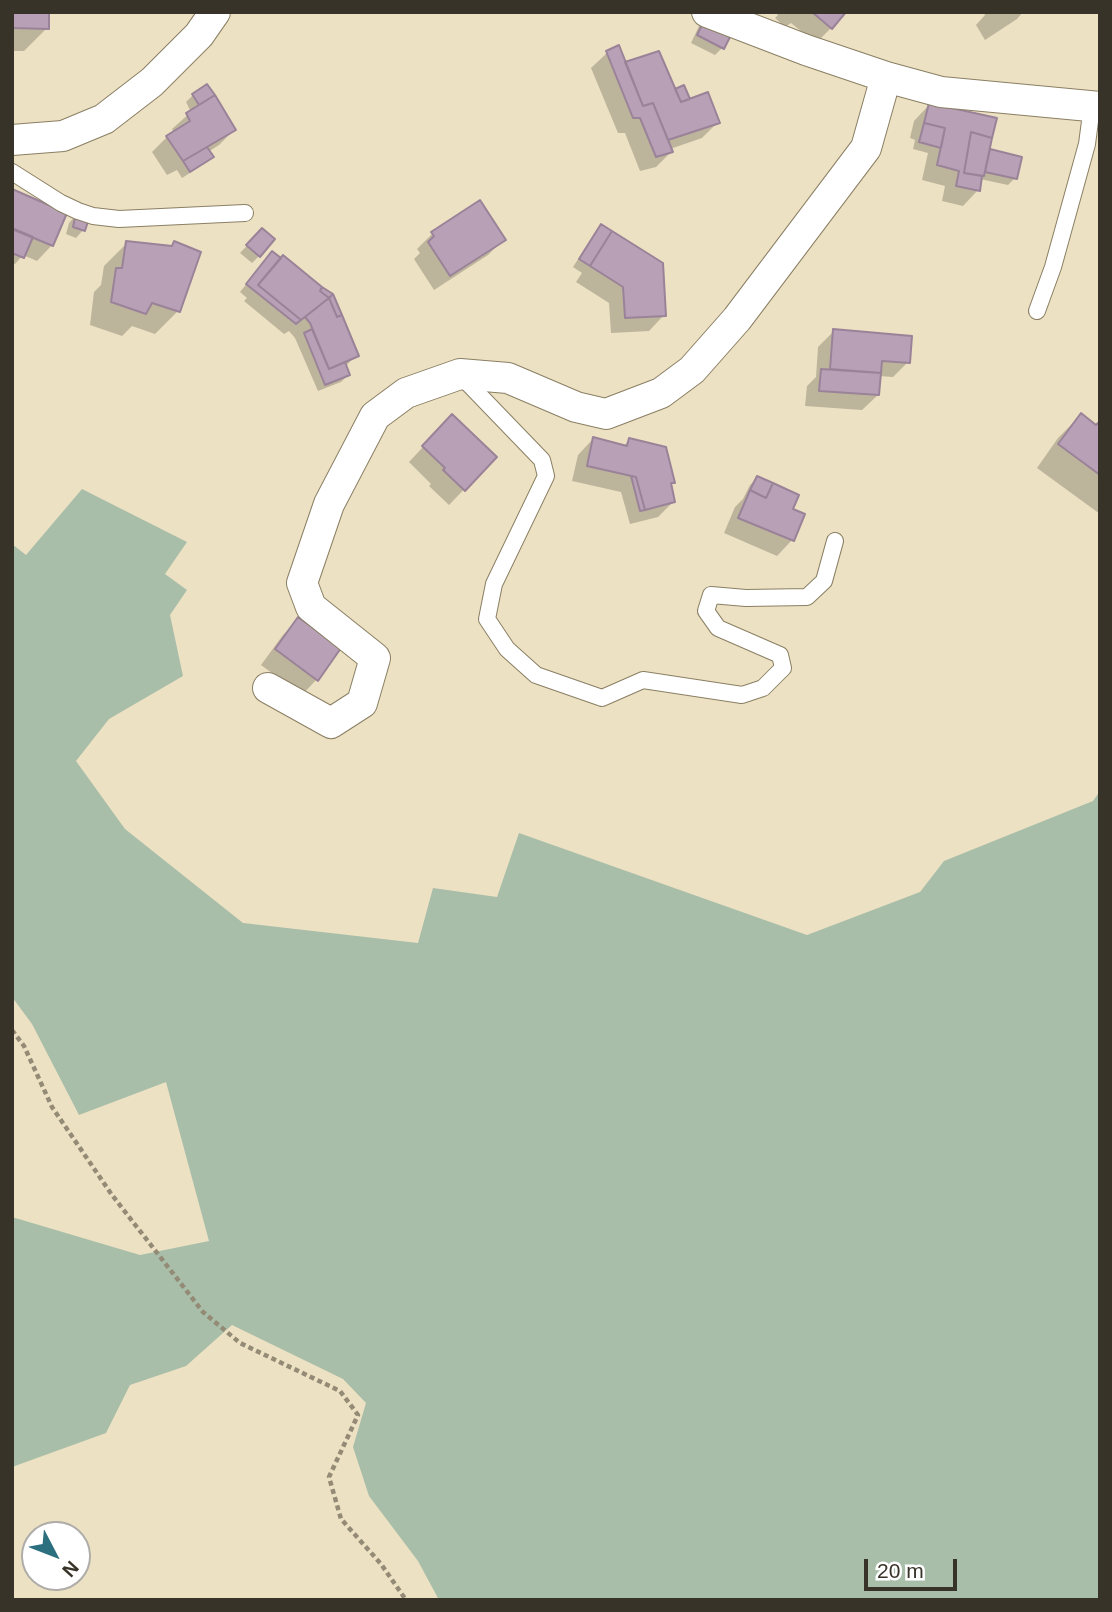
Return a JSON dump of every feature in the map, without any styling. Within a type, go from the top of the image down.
[{"type":"street","points":[[12,140],[63,135],[104,119],[152,82],[199,35],[215,12]]},
{"type":"street","points":[[707,12],[806,50],[886,77],[942,92],[1096,107]]},
{"type":"street","points":[[268,688],[331,723],[362,703],[375,658],[311,607],[302,583],[329,504],[375,416],[406,393],[460,374],[508,378],[576,407],[606,414],[661,393],[692,370],[737,319],[866,148],[886,77]]},
{"type":"lane","points":[[1037,311],[1053,267],[1096,107]]},
{"type":"lane","points":[[12,172],[61,203],[93,216],[120,219],[244,213]]},
{"type":"lane","points":[[460,374],[542,460],[546,476],[494,583],[487,619],[507,649],[536,675],[602,698],[643,680],[742,695],[763,688],[783,668],[780,654],[718,628],[706,611],[711,595],[746,598],[807,597],[824,581],[835,541]]},
{"type":"path","points":[[12,1030],[24,1046],[52,1107],[112,1195],[203,1312],[240,1343],[340,1391],[358,1415],[329,1477],[341,1519],[381,1564],[406,1600]]},
{"type":"green space","points":[[82,489],[187,542],[165,574],[187,590],[170,615],[183,676],[109,719],[76,761],[125,829],[243,923],[418,943],[433,888],[497,897],[519,833],[807,935],[920,892],[944,861],[1093,801],[1100,791],[1100,1600],[439,1600],[418,1561],[369,1496],[353,1447],[366,1403],[343,1379],[232,1325],[186,1366],[130,1385],[106,1433],[12,1467],[12,1217],[140,1255],[209,1241],[166,1082],[79,1115],[32,1024],[12,997],[12,544],[26,555]]},
{"type":"building","points":[[12,12],[49,12],[49,29],[12,28]]},
{"type":"building","points":[[812,12],[846,12],[832,29]]},
{"type":"building","points":[[706,17],[733,31],[724,49],[697,35]]},
{"type":"building","points":[[619,45],[643,106],[653,103],[673,152],[656,157],[640,118],[633,118],[606,51]]},
{"type":"building","points":[[659,51],[681,102],[708,92],[720,123],[668,140],[653,103],[643,106],[625,62]]},
{"type":"building","points":[[207,84],[215,95],[199,105],[192,94]]},
{"type":"building","points":[[684,85],[690,99],[681,102],[675,89]]},
{"type":"building","points":[[215,95],[236,130],[183,161],[166,136],[190,121],[186,113]]},
{"type":"building","points":[[929,103],[997,118],[992,138],[971,132],[964,173],[982,176],[980,191],[956,186],[959,171],[937,165],[945,128],[924,123]]},
{"type":"building","points":[[924,123],[945,128],[941,148],[919,142]]},
{"type":"building","points":[[971,132],[992,138],[984,176],[964,173]]},
{"type":"building","points":[[207,147],[214,157],[190,172],[183,161]]},
{"type":"building","points":[[990,149],[1022,157],[1017,179],[985,172]]},
{"type":"building","points":[[12,189],[67,213],[53,246],[12,229]]},
{"type":"building","points":[[480,200],[506,240],[450,276],[428,242],[434,236],[431,232]]},
{"type":"building","points":[[76,213],[89,218],[85,231],[73,227]]},
{"type":"building","points":[[601,224],[612,231],[590,266],[579,259]]},
{"type":"building","points":[[262,228],[275,239],[260,257],[246,245]]},
{"type":"building","points":[[14,229],[33,237],[24,258],[12,253]]},
{"type":"building","points":[[612,231],[663,263],[666,316],[625,318],[623,287],[590,266]]},
{"type":"building","points":[[126,241],[172,246],[174,241],[201,252],[180,312],[152,303],[146,314],[111,302],[116,268],[122,268]]},
{"type":"building","points":[[272,251],[281,258],[258,285],[301,320],[296,324],[246,284]]},
{"type":"building","points":[[283,255],[322,287],[320,291],[329,298],[301,320],[258,285]]},
{"type":"building","points":[[322,287],[333,294],[329,298],[320,291]]},
{"type":"building","points":[[333,294],[342,315],[337,317],[329,298]]},
{"type":"building","points":[[329,298],[337,317],[342,315],[359,356],[329,369],[305,317]]},
{"type":"building","points":[[312,329],[329,369],[345,362],[350,375],[325,385],[304,333]]},
{"type":"building","points":[[833,329],[912,336],[910,363],[882,361],[881,373],[830,369]]},
{"type":"building","points":[[821,369],[881,373],[879,395],[819,391]]},
{"type":"building","points":[[1081,413],[1096,425],[1100,421],[1100,475],[1058,444]]},
{"type":"building","points":[[452,414],[497,457],[465,491],[422,446]]},
{"type":"building","points":[[593,437],[627,446],[629,438],[666,447],[675,483],[671,483],[675,502],[645,510],[636,477],[587,466]]},
{"type":"building","points":[[631,476],[636,477],[645,510],[640,511]]},
{"type":"building","points":[[757,476],[773,483],[766,498],[750,490]]},
{"type":"building","points":[[773,483],[799,495],[793,509],[805,514],[794,541],[738,518],[750,490],[766,498]]},
{"type":"building","points":[[298,617],[341,648],[318,681],[275,649]]}]
